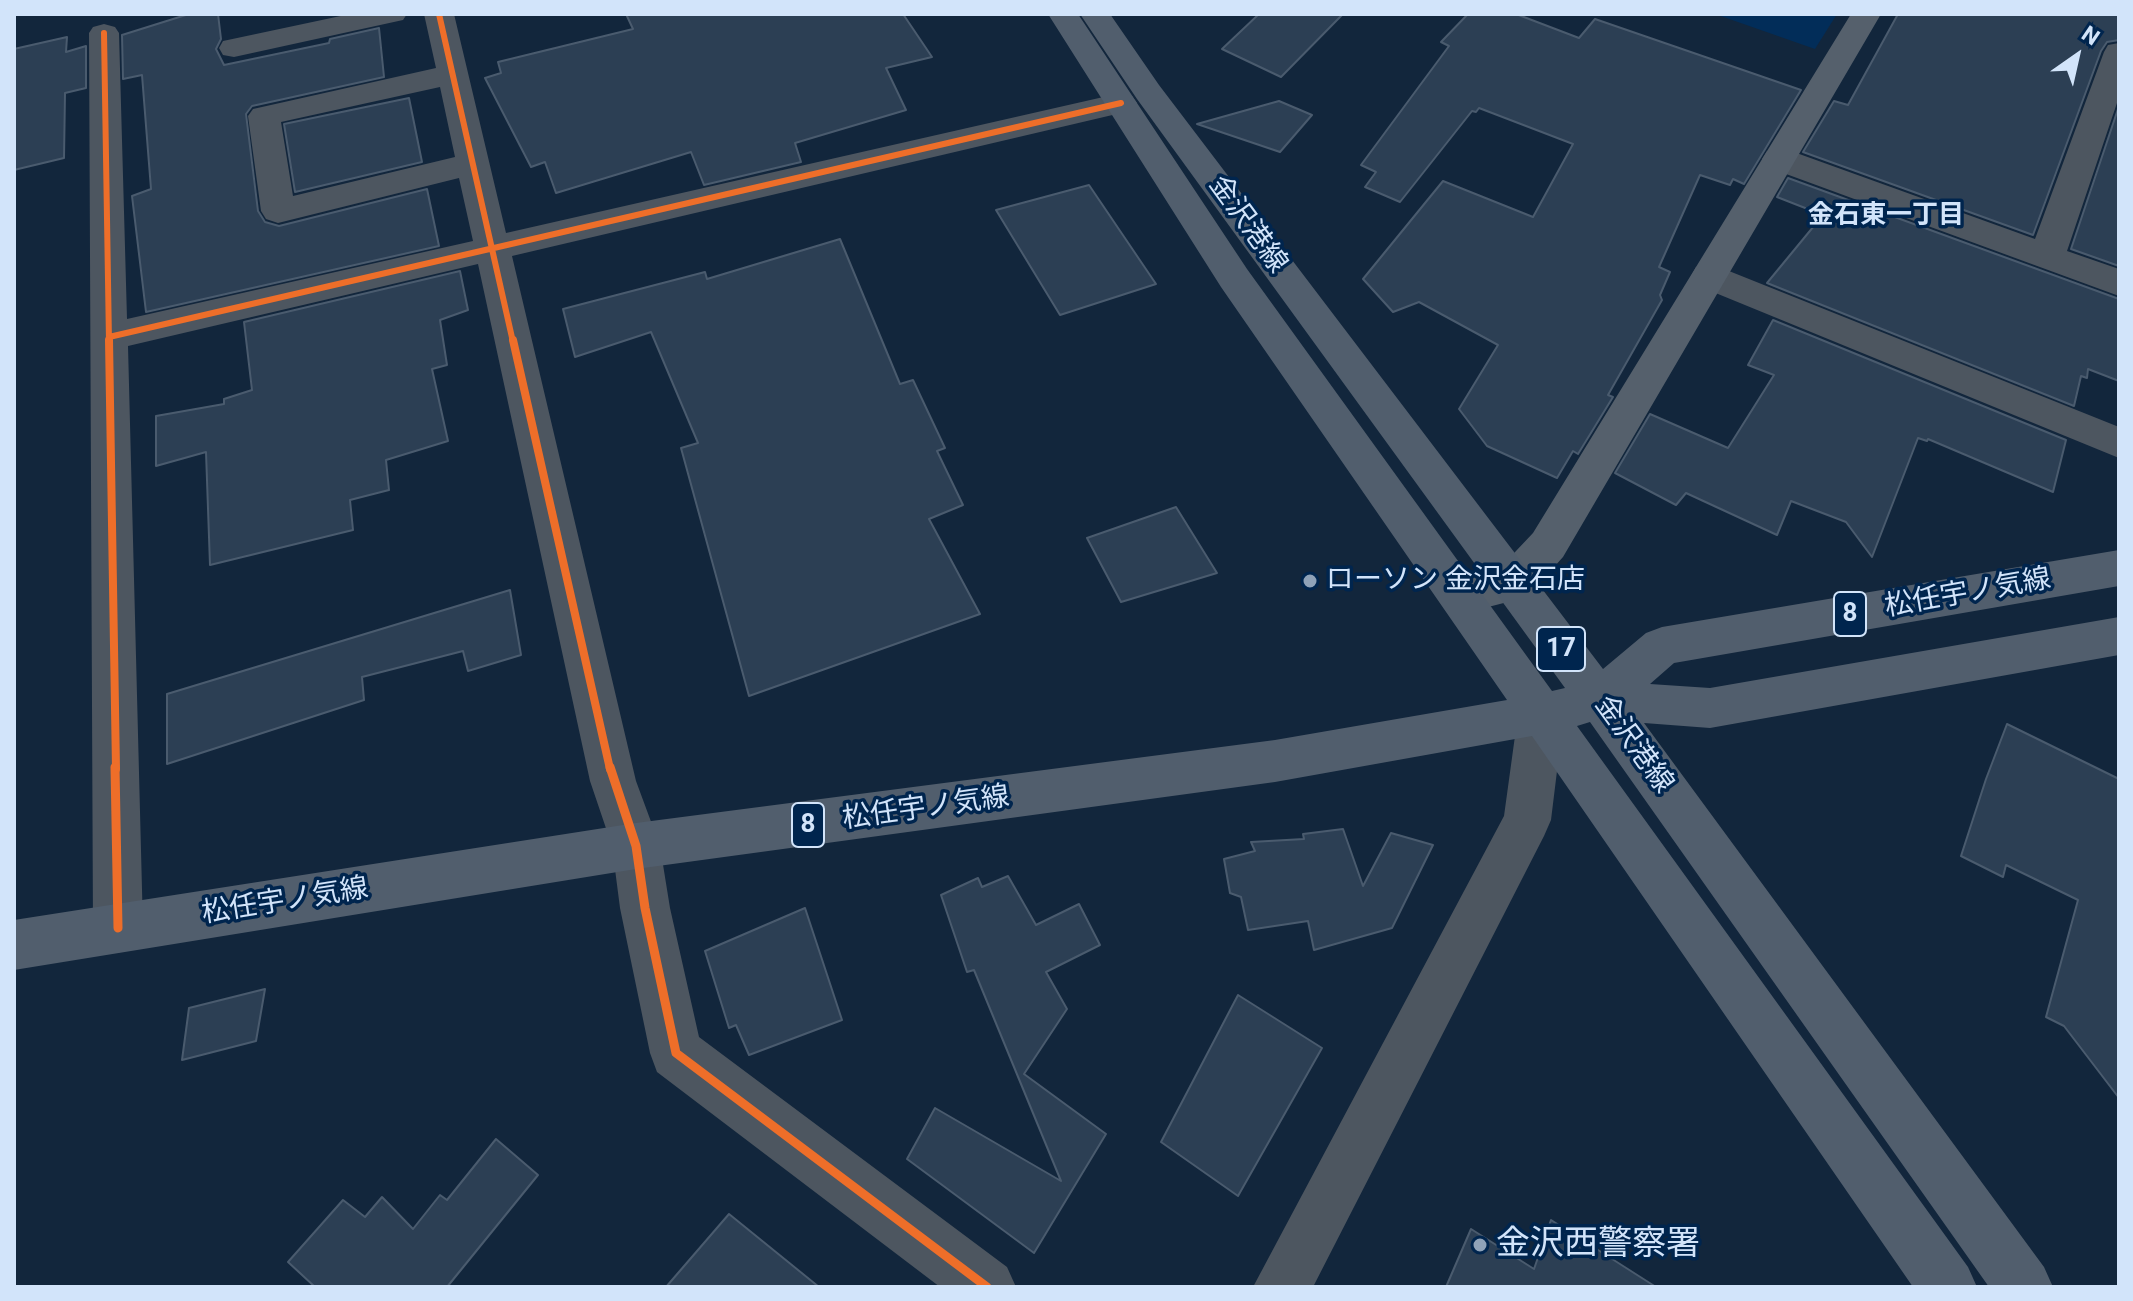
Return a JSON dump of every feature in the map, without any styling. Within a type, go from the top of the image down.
[{"type":"main road","name":"金沢港線","points":[[1063,14],[1234,278],[1948,1287]]},
{"type":"main road","name":"金沢港線","points":[[1095,14],[1148,92],[1600,700],[2024,1287]]},
{"type":"main road","name":"松任宇ノ気線","points":[[1600,700],[1662,646],[2119,568]]},
{"type":"main road","name":"松任宇ノ気線","points":[[14,945],[636,846],[1275,761],[1541,714],[1600,700],[1710,708],[2119,636]]},
{"type":"street","points":[[234,48],[392,14]]},
{"type":"street","points":[[439,14],[613,781],[636,846],[645,908],[676,1053],[987,1287]]},
{"type":"street","points":[[1461,596],[1512,584],[1548,545],[1866,14]]},
{"type":"street","points":[[104,33],[118,928]]},
{"type":"street","points":[[2047,256],[2119,52]]},
{"type":"street","points":[[452,74],[264,116],[278,211],[473,164]]},
{"type":"street","points":[[109,337],[1121,103]]},
{"type":"street","points":[[1779,159],[2119,283]]},
{"type":"street","points":[[1709,276],[2119,443]]},
{"type":"street","points":[[1282,1287],[1527,820],[1541,714]]},
{"type":"shaded area","points":[[1715,14],[1837,14],[1815,49]]},
{"type":"building","points":[[189,14],[218,14],[221,39],[216,49],[224,65],[329,43],[330,39],[379,28],[384,77],[252,106],[246,114],[258,211],[265,222],[279,226],[427,189],[439,246],[146,312],[132,196],[151,189],[142,75],[123,79],[122,35]]},
{"type":"building","points":[[626,14],[903,14],[932,57],[886,68],[906,110],[795,143],[801,162],[704,185],[691,152],[556,193],[545,162],[531,167],[485,78],[501,73],[498,62],[633,29]]},
{"type":"building","points":[[1259,14],[1343,14],[1281,77],[1222,49]]},
{"type":"building","points":[[1468,14],[1516,14],[1579,38],[1595,19],[1801,90],[1744,184],[1733,179],[1730,185],[1700,175],[1659,267],[1670,272],[1660,295],[1662,300],[1608,395],[1613,397],[1578,454],[1573,451],[1557,478],[1487,446],[1459,409],[1498,345],[1419,302],[1393,312],[1363,279],[1443,181],[1533,217],[1573,144],[1479,108],[1476,112],[1472,111],[1400,202],[1365,187],[1376,172],[1361,165],[1449,46],[1441,42]]},
{"type":"building","points":[[1898,14],[2119,14],[2119,40],[2107,42],[2101,51],[2033,235],[1803,152],[1834,101],[1848,105]]},
{"type":"building","points":[[67,37],[66,52],[86,46],[86,88],[65,93],[64,158],[14,170],[14,49]]},
{"type":"building","points":[[409,98],[422,162],[295,192],[284,124]]},
{"type":"building","points":[[1279,101],[1312,115],[1280,152],[1197,124]]},
{"type":"building","points":[[2119,106],[2119,266],[2071,249]]},
{"type":"building","points":[[1788,178],[2119,299],[2119,381],[2088,369],[2087,378],[2081,376],[2074,406],[1767,283],[1823,215],[1777,197]]},
{"type":"building","points":[[1089,185],[1156,284],[1060,315],[996,210]]},
{"type":"building","points":[[840,239],[900,384],[913,380],[945,448],[937,451],[963,505],[929,519],[980,614],[749,696],[681,448],[698,443],[651,332],[575,357],[563,309],[705,272],[707,279]]},
{"type":"building","points":[[460,271],[468,310],[440,320],[447,365],[432,369],[448,441],[386,460],[389,490],[350,500],[353,530],[210,565],[206,452],[156,466],[156,416],[224,404],[224,399],[252,390],[244,322]]},
{"type":"building","points":[[1773,320],[2066,440],[2053,492],[1928,439],[1918,438],[1872,557],[1846,522],[1791,501],[1777,535],[1686,493],[1676,505],[1615,473],[1650,414],[1728,448],[1774,375],[1748,365]]},
{"type":"building","points":[[1176,507],[1217,573],[1121,602],[1087,538]]},
{"type":"building","points":[[510,590],[521,655],[468,671],[463,651],[362,677],[364,700],[167,764],[167,694]]},
{"type":"building","points":[[2007,724],[2119,779],[2119,1098],[2064,1026],[2046,1017],[2078,900],[2006,865],[2003,877],[1961,856]]},
{"type":"building","points":[[1343,829],[1363,886],[1391,833],[1433,845],[1392,928],[1314,950],[1308,921],[1248,930],[1241,897],[1230,893],[1224,859],[1255,851],[1251,842],[1304,839],[1303,834]]},
{"type":"building","points":[[1008,876],[1036,925],[1079,904],[1100,945],[1046,972],[1067,1009],[1024,1074],[1106,1134],[1034,1253],[907,1159],[935,1108],[1061,1181],[974,970],[967,972],[941,895],[978,878],[982,887]]},
{"type":"building","points":[[805,908],[842,1020],[749,1055],[736,1025],[729,1028],[705,951]]},
{"type":"building","points":[[265,989],[256,1041],[182,1060],[189,1008]]},
{"type":"building","points":[[1238,995],[1322,1048],[1238,1196],[1161,1142]]},
{"type":"building","points":[[496,1139],[538,1175],[447,1287],[315,1287],[288,1262],[343,1200],[365,1217],[382,1197],[413,1229],[440,1195],[447,1200]]},
{"type":"building","points":[[729,1214],[819,1287],[666,1287]]},
{"type":"building","points":[[1551,1220],[1656,1287],[1446,1287],[1471,1229],[1534,1269]]},
{"type":"cycle path","points":[[439,14],[613,781],[636,846],[645,908],[676,1053],[987,1287]]},
{"type":"cycle path","points":[[104,33],[118,928]]},
{"type":"cycle path","points":[[109,337],[1121,103]]},
{"type":"place","name":"ローソン 金沢金石店","points":[[1310,581]]},
{"type":"place","name":"金沢西警察署","points":[[1480,1245]]},
{"type":"district","name":"金石東一丁目","points":[[1886,216]]}]
